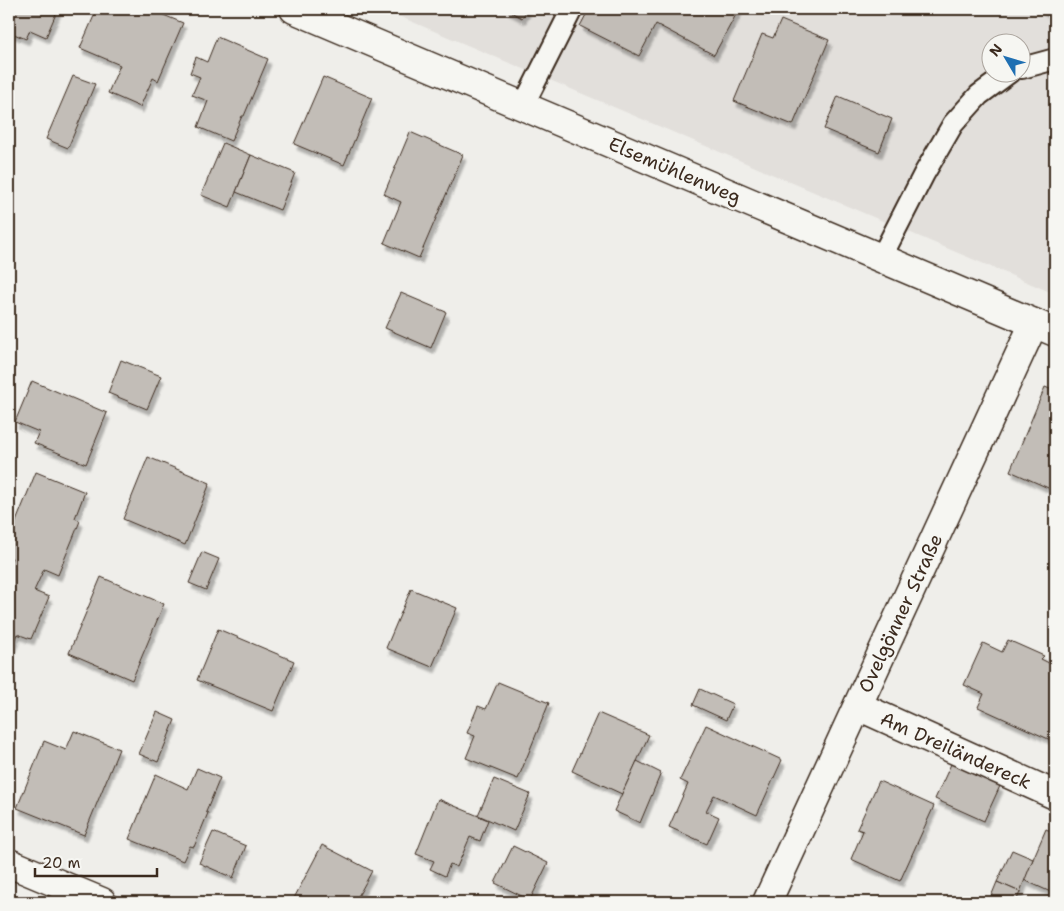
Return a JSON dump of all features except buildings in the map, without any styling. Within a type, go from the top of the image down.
[{"type":"street","name":"Elsemühlenweg","points":[[294,9],[1044,328]]},
{"type":"street","name":"Ovelgönner Straße","points":[[767,902],[858,706],[1044,328]]},
{"type":"street","name":"Am Dreiländereck","points":[[858,706],[1055,795]]},
{"type":"street","points":[[9,863],[102,902]]},
{"type":"lane","points":[[523,106],[572,9]]},
{"type":"lane","points":[[1032,65],[1055,59]]},
{"type":"lane","points":[[882,258],[924,174],[953,124],[980,95],[997,82]]},
{"type":"shaded area","points":[[382,9],[1055,9],[1055,294]]}]
